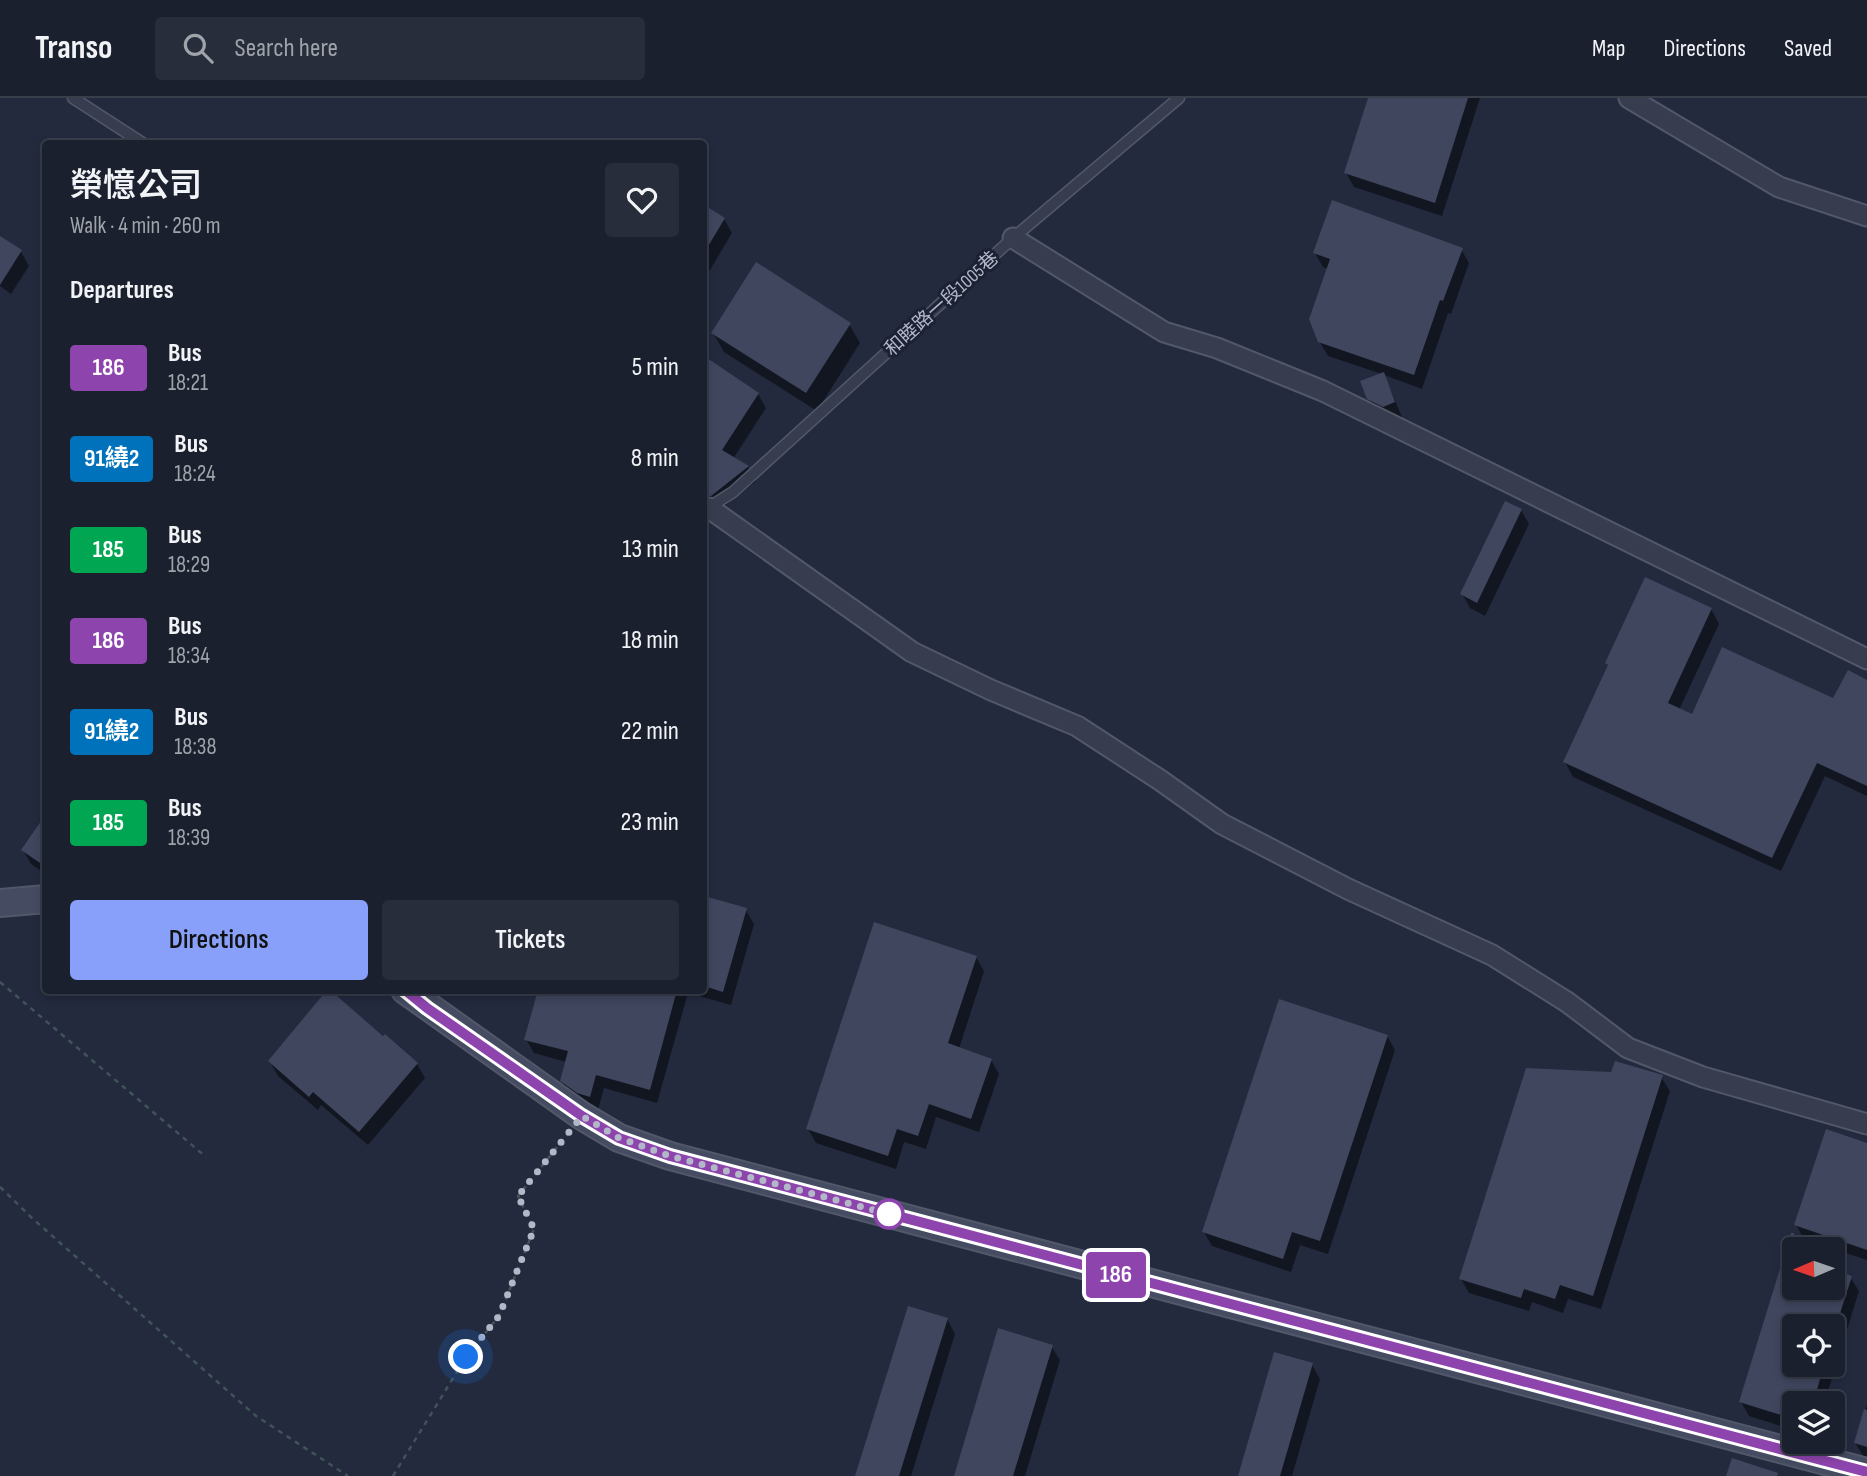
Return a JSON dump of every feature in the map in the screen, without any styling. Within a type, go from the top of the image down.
[{"type":"street","points":[[1629,98],[1779,187],[1867,216]]},
{"type":"street","points":[[1013,238],[1164,332],[1217,348],[1324,391],[1867,659]]},
{"type":"street","points":[[707,509],[912,652],[991,690],[1077,726],[1222,824],[1348,889],[1492,955],[1567,1002],[1629,1048],[1703,1077],[1867,1124]]},
{"type":"street","points":[[0,902],[42,899]]},
{"type":"street","points":[[411,994],[582,1116],[619,1138],[670,1156],[1867,1472]]},
{"type":"lane","points":[[73,98],[138,140]]},
{"type":"lane","name":"和睦路一段1005巷","points":[[707,507],[733,492],[1013,238],[1180,98]]},
{"type":"path","points":[[0,982],[206,1157]]},
{"type":"path","points":[[393,1476],[466,1357],[499,1316],[534,1229],[518,1196],[582,1116]]},
{"type":"path","points":[[0,1187],[256,1416],[348,1476]]},
{"type":"building","points":[[1368,98],[1468,98],[1435,203],[1344,173]]},
{"type":"building","points":[[1332,200],[1463,248],[1443,301],[1440,300],[1414,375],[1318,342],[1309,319],[1330,259],[1313,253]]},
{"type":"building","points":[[707,207],[725,218],[707,248]]},
{"type":"building","points":[[0,236],[22,250],[0,285]]},
{"type":"building","points":[[756,262],[851,323],[806,393],[711,333]]},
{"type":"building","points":[[707,358],[759,393],[722,450],[749,466],[707,497]]},
{"type":"building","points":[[1384,372],[1395,402],[1383,407],[1367,399],[1360,381]]},
{"type":"building","points":[[1505,501],[1522,509],[1477,603],[1460,594]]},
{"type":"building","points":[[1645,577],[1712,608],[1668,703],[1692,714],[1722,647],[1833,698],[1848,670],[1867,680],[1867,786],[1817,763],[1772,858],[1563,762]]},
{"type":"building","points":[[42,820],[42,864],[21,850]]},
{"type":"building","points":[[707,897],[747,908],[723,992],[707,987]]},
{"type":"building","points":[[874,922],[977,956],[948,1043],[992,1059],[971,1119],[929,1104],[918,1136],[897,1129],[888,1156],[806,1129]]},
{"type":"building","points":[[324,994],[335,994],[418,1063],[359,1132],[313,1092],[309,1097],[268,1061]]},
{"type":"building","points":[[537,994],[676,994],[650,1090],[596,1075],[590,1097],[577,1093],[560,1081],[568,1051],[524,1040]]},
{"type":"building","points":[[1279,999],[1388,1035],[1320,1241],[1292,1232],[1283,1259],[1202,1232]]},
{"type":"building","points":[[1615,1061],[1663,1075],[1593,1296],[1560,1285],[1555,1299],[1524,1289],[1521,1298],[1459,1279],[1526,1068],[1611,1072]]},
{"type":"building","points":[[1826,1129],[1867,1143],[1867,1250],[1845,1242],[1845,1237],[1829,1237],[1794,1225]]},
{"type":"building","points":[[1782,1262],[1782,1300],[1844,1300],[1840,1314],[1782,1314],[1782,1377],[1821,1377],[1817,1391],[1782,1391],[1782,1415],[1739,1402]]},
{"type":"building","points":[[1845,1274],[1852,1276],[1845,1298]]},
{"type":"building","points":[[908,1306],[948,1318],[899,1476],[855,1476]]},
{"type":"building","points":[[998,1328],[1053,1345],[1013,1476],[954,1476]]},
{"type":"building","points":[[1274,1352],[1313,1363],[1280,1476],[1238,1476]]},
{"type":"building","points":[[1864,1409],[1867,1410],[1867,1447],[1854,1443]]},
{"type":"building","points":[[1732,1458],[1778,1473],[1777,1476],[1726,1476]]},
{"type":"bus line","name":"186","points":[[410,994],[582,1116],[619,1138],[670,1156],[1867,1472]]},
{"type":"route","points":[[466,1357],[499,1316],[534,1229],[518,1196],[582,1116],[619,1138],[670,1156],[889,1214]]}]
